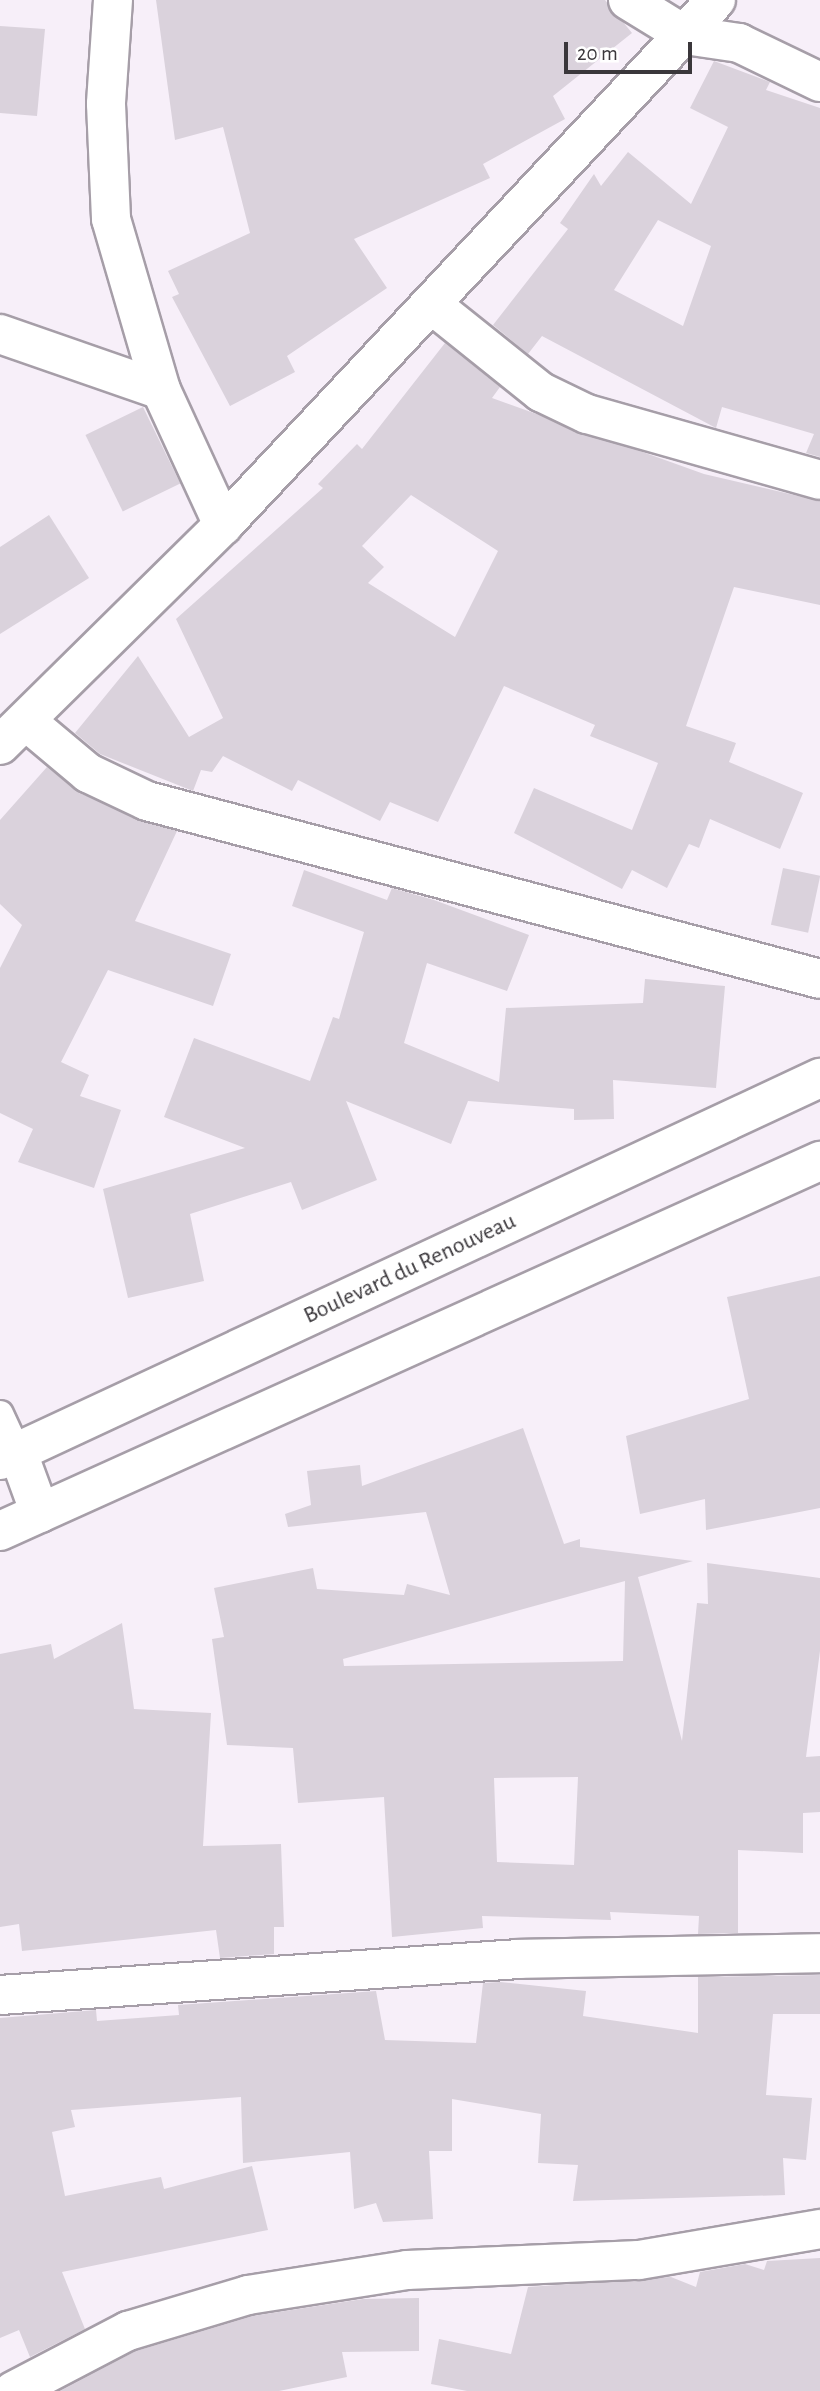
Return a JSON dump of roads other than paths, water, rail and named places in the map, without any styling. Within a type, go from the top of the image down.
[{"type":"main road","points":[[113,0],[106,104],[111,219],[161,390],[223,525]]},
{"type":"main road","points":[[628,0],[685,35],[739,43],[820,82]]},
{"type":"main road","points":[[716,0],[223,525],[13,733],[88,773],[147,800],[820,979]]},
{"type":"main road","points":[[431,304],[541,392],[587,414],[820,480]]},
{"type":"main road","points":[[0,334],[161,390]]},
{"type":"main road","name":"Boulevard du Renouveau","points":[[9,1457],[820,1078]]},
{"type":"main road","points":[[0,1531],[820,1161]]},
{"type":"main road","points":[[9,1457],[40,1513]]},
{"type":"main road","points":[[0,1995],[519,1959],[820,1953]]},
{"type":"main road","points":[[13,2391],[128,2331],[248,2295],[407,2270],[639,2260],[820,2229]]},
{"type":"lane","points":[[0,1415],[9,1457]]}]
